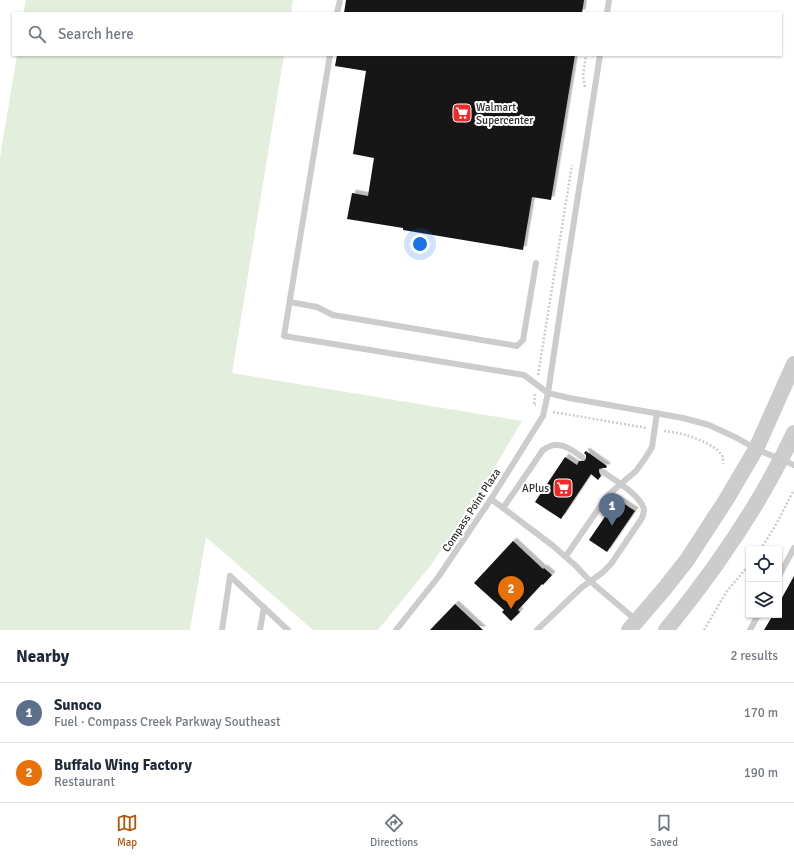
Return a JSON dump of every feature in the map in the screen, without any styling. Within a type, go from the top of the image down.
[{"type":"street","points":[[633,625],[687,560],[726,500],[756,449],[794,364]]},
{"type":"street","points":[[666,630],[716,566],[788,463],[794,433]]},
{"type":"lane","points":[[337,12],[340,0]]},
{"type":"lane","points":[[607,12],[609,0]]},
{"type":"lane","points":[[330,56],[284,336],[524,375],[548,393],[683,418],[709,425],[756,449],[788,463]]},
{"type":"lane","name":"Compass Point Plaza","points":[[396,630],[439,576],[491,499],[544,416],[600,56]]},
{"type":"lane","points":[[290,302],[317,307],[333,315],[517,346],[523,340],[536,263]]},
{"type":"lane","points":[[566,556],[608,495],[636,470],[646,457],[652,447],[657,413]]},
{"type":"lane","points":[[503,508],[544,450],[548,447],[560,445],[582,457]]},
{"type":"lane","points":[[537,630],[582,587],[602,573],[611,564],[642,518],[644,510],[640,500],[622,484],[603,472]]},
{"type":"lane","points":[[491,499],[566,556],[633,625]]},
{"type":"lane","points":[[782,570],[794,548]]},
{"type":"lane","points":[[222,630],[230,576],[288,630]]},
{"type":"lane","points":[[260,630],[264,608]]},
{"type":"lane","points":[[750,630],[756,618]]},
{"type":"path","points":[[584,94],[585,87],[583,76],[586,56]]},
{"type":"path","points":[[572,165],[536,384],[534,405],[558,414],[685,434],[696,438],[720,452],[723,458],[723,464]]},
{"type":"path","points":[[762,546],[783,512],[794,490]]},
{"type":"path","points":[[704,630],[727,591],[746,569]]},
{"type":"green space","points":[[26,0],[293,0],[291,12],[23,12]]},
{"type":"green space","points":[[17,56],[284,56],[232,373],[522,421],[483,487],[431,565],[378,630],[313,630],[206,537],[190,630],[0,630],[0,157]]},
{"type":"building","points":[[346,0],[584,0],[582,12],[344,12]]},
{"type":"building","name":"Walmart Supercenter","points":[[337,56],[575,56],[551,200],[532,197],[523,250],[347,219],[352,193],[368,196],[374,158],[353,154],[366,71],[335,66]]},
{"type":"building","name":"APlus","points":[[586,451],[607,466],[606,468],[599,469],[601,476],[598,480],[591,474],[561,519],[535,502],[565,457],[577,465],[579,461],[584,461],[586,459],[586,455],[584,453]]},
{"type":"building","points":[[617,499],[635,511],[607,552],[589,540]]},
{"type":"building","points":[[513,541],[543,569],[544,568],[552,575],[518,610],[520,612],[511,621],[502,612],[504,610],[474,583]]},
{"type":"building","points":[[794,576],[794,630],[764,630],[771,618],[782,618],[782,598]]},
{"type":"building","points":[[455,604],[483,630],[430,630]]},
{"type":"place","name":"Walmart Supercenter","points":[[462,113]]},
{"type":"place","name":"APlus","points":[[563,488]]},
{"type":"place","name":"Sunoco","points":[[612,526]]},
{"type":"place","name":"Buffalo Wing Factory","points":[[511,609]]}]
